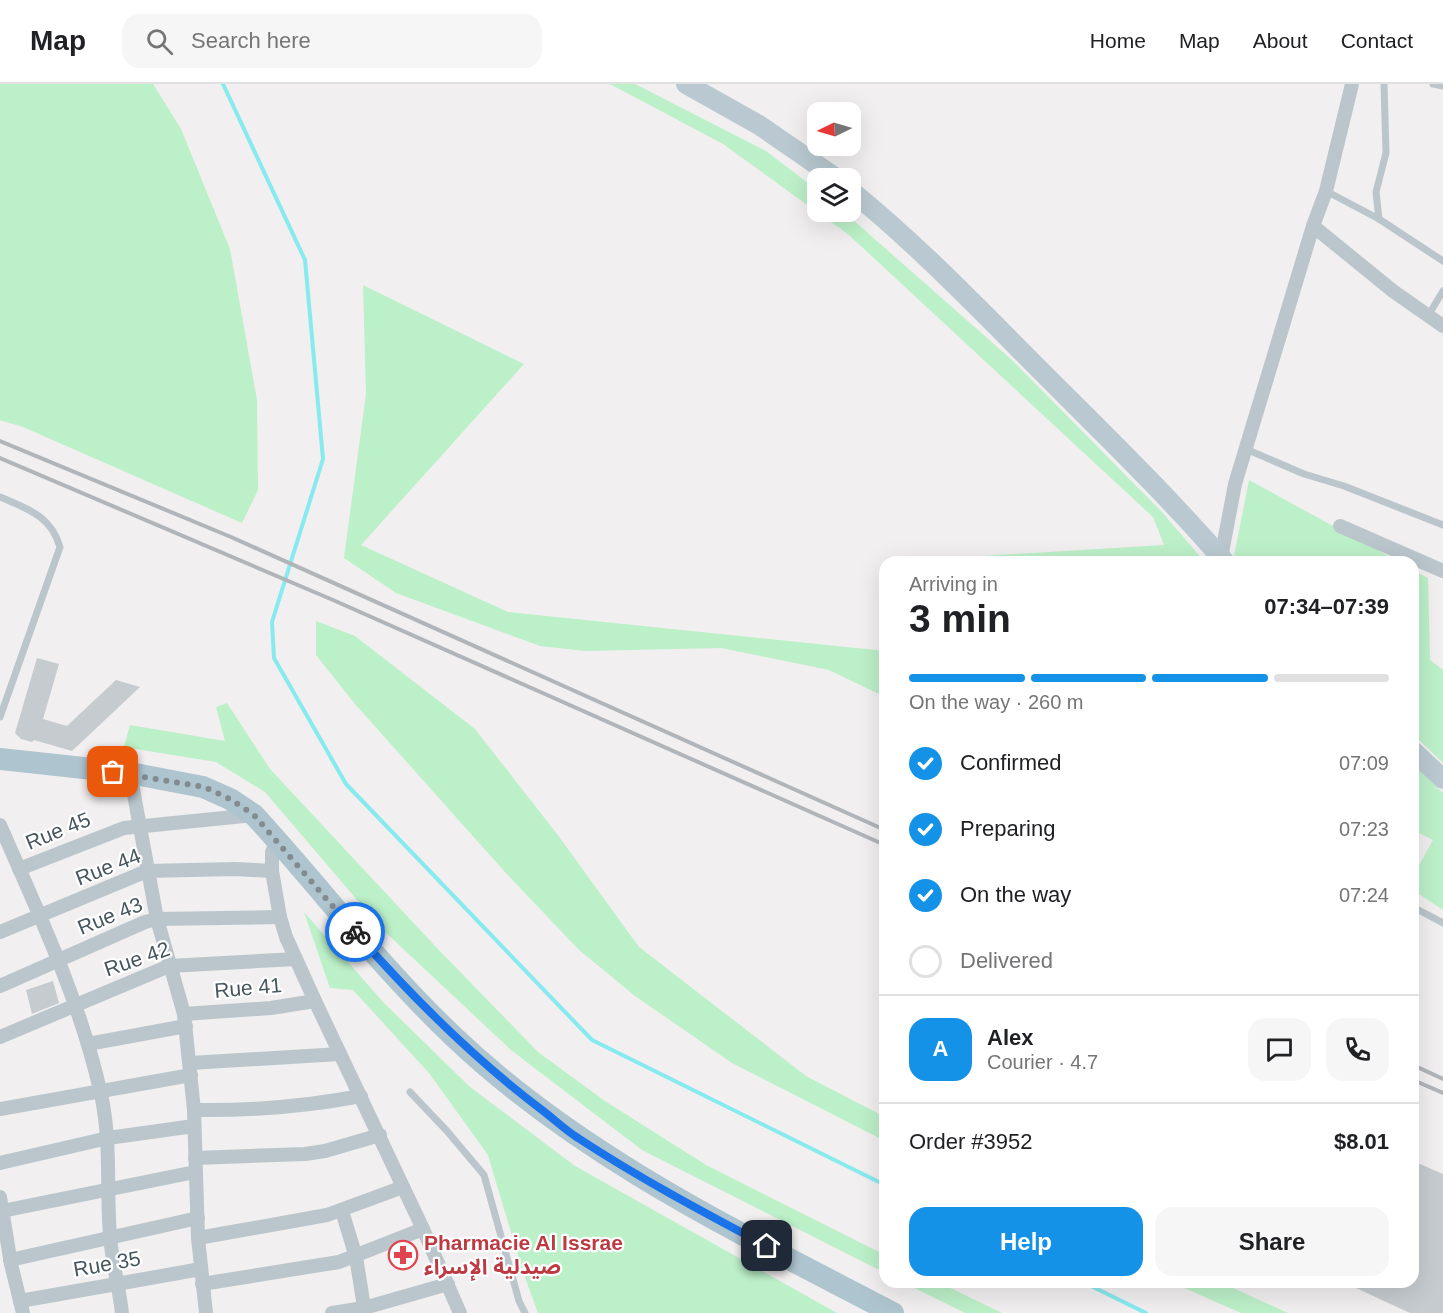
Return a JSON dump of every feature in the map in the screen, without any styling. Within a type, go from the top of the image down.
[{"type":"main road","points":[[686,84],[759,125],[821,168]]},
{"type":"main road","points":[[861,198],[1008,337],[1133,463],[1219,556]]},
{"type":"main road","points":[[1419,757],[1443,779]]},
{"type":"main road","points":[[0,759],[130,774],[204,787],[230,799],[254,815],[387,968],[454,1037],[520,1094],[577,1137],[672,1195],[893,1313]]},
{"type":"street","points":[[1224,556],[1235,484],[1312,226],[1326,191],[1352,84]]},
{"type":"street","points":[[1312,226],[1392,291],[1443,326]]},
{"type":"street","points":[[1340,526],[1409,556]]},
{"type":"street","points":[[1419,561],[1443,571]]},
{"type":"street","points":[[130,774],[157,919],[185,1020],[194,1110],[198,1238],[206,1313]]},
{"type":"street","name":"Rue 45","points":[[19,869],[109,833],[140,825],[254,815]]},
{"type":"street","points":[[0,825],[40,916],[75,1006],[100,1091],[108,1138],[110,1238],[122,1313]]},
{"type":"street","points":[[277,841],[272,852],[272,871],[280,917],[296,959],[380,1135],[460,1313]]},
{"type":"street","name":"Rue 44","points":[[0,932],[147,871],[235,869],[272,871]]},
{"type":"street","name":"Rue 43","points":[[0,986],[145,922],[157,919],[280,917]]},
{"type":"street","name":"Rue 42","points":[[0,1037],[169,966],[296,959]]},
{"type":"street","name":"Rue 41","points":[[88,1044],[185,1020],[315,1001]]},
{"type":"street","points":[[0,1109],[100,1091],[190,1069],[340,1054]]},
{"type":"street","points":[[194,1110],[267,1109],[312,1105],[361,1096]]},
{"type":"street","points":[[0,1163],[108,1138],[194,1126]]},
{"type":"street","points":[[22,1307],[10,1260],[2,1214],[109,1189],[195,1165],[325,1151],[380,1135]]},
{"type":"street","points":[[198,1238],[342,1211],[403,1187]]},
{"type":"street","points":[[342,1211],[356,1257],[364,1310]]},
{"type":"street","points":[[10,1260],[198,1218]]},
{"type":"street","name":"Rue 35","points":[[22,1307],[118,1283],[339,1262],[423,1229]]},
{"type":"street","points":[[333,1313],[364,1310],[448,1284]]},
{"type":"lane","points":[[1379,219],[1376,192],[1386,153],[1384,84]]},
{"type":"lane","points":[[1433,84],[1443,86]]},
{"type":"lane","points":[[1326,191],[1379,219],[1443,261]]},
{"type":"lane","points":[[1428,316],[1443,291]]},
{"type":"lane","points":[[1246,449],[1304,474],[1344,486],[1443,525]]},
{"type":"lane","points":[[0,497],[27,508],[47,522],[54,530],[60,548],[0,717]]},
{"type":"lane","points":[[1419,910],[1443,923]]},
{"type":"lane","points":[[410,1092],[484,1174],[519,1301],[525,1313]]},
{"type":"green space","points":[[0,84],[153,84],[181,129],[230,249],[257,400],[258,490],[242,523],[23,427],[0,420]]},
{"type":"green space","points":[[610,84],[635,84],[766,151],[807,182],[807,205],[723,144]]},
{"type":"green space","points":[[831,222],[855,222],[1012,360],[1160,510],[1200,556],[983,556],[1164,545],[1153,517],[849,235]]},
{"type":"green space","points":[[363,285],[524,364],[361,545],[508,612],[879,650],[879,694],[829,670],[721,648],[585,651],[540,646],[396,593],[344,558],[366,394]]},
{"type":"green space","points":[[1249,480],[1388,556],[1234,556]]},
{"type":"green space","points":[[1419,573],[1428,578],[1430,660],[1443,670],[1443,763],[1419,740]]},
{"type":"green space","points":[[316,621],[355,636],[475,729],[557,834],[639,947],[806,1076],[879,1114],[879,1138],[732,1063],[635,996],[578,949],[505,872],[355,704],[316,655]]},
{"type":"green space","points":[[227,703],[270,769],[436,947],[538,1052],[605,1101],[706,1165],[879,1252],[879,1270],[642,1150],[511,1050],[381,928],[265,792],[216,762],[124,747],[130,725],[225,741],[216,707]]},
{"type":"green space","points":[[1419,770],[1443,793],[1443,910],[1419,894],[1419,865],[1433,840],[1419,833]]},
{"type":"green space","points":[[304,912],[384,1003],[470,1087],[575,1166],[837,1313],[538,1313],[521,1266],[488,1155],[429,1073],[353,990],[330,988]]},
{"type":"green space","points":[[914,1288],[950,1288],[1002,1313],[965,1313]]},
{"type":"green space","points":[[1184,1288],[1233,1288],[1288,1313],[1241,1313]]},
{"type":"building","points":[[37,658],[59,664],[43,719],[67,726],[116,680],[140,687],[72,751],[34,740],[32,742],[21,739],[15,733]]},
{"type":"building","points":[[53,981],[59,1003],[32,1014],[26,990]]},
{"type":"building","points":[[1419,1164],[1443,1174],[1443,1313],[1410,1313],[1356,1288],[1419,1288]]},
{"type":"waterway","points":[[223,84],[305,260],[323,459],[272,622],[274,658],[346,784],[592,1040],[879,1182]]},
{"type":"waterway","points":[[1095,1288],[1146,1313]]},
{"type":"railway","points":[[0,441],[231,537],[879,827]]},
{"type":"railway","points":[[0,458],[333,600],[879,842]]},
{"type":"railway","points":[[1419,1068],[1443,1079]]},
{"type":"railway","points":[[1419,1083],[1443,1093]]},
{"type":"way so far","points":[[113,772],[204,787],[230,799],[254,815],[355,932]]},
{"type":"place","name":"Pharmacie Al Issrae صيدلية الإسراء","points":[[403,1255]]},
{"type":"route","points":[[355,932],[454,1037],[527,1099],[577,1137],[672,1195],[767,1246]]}]
